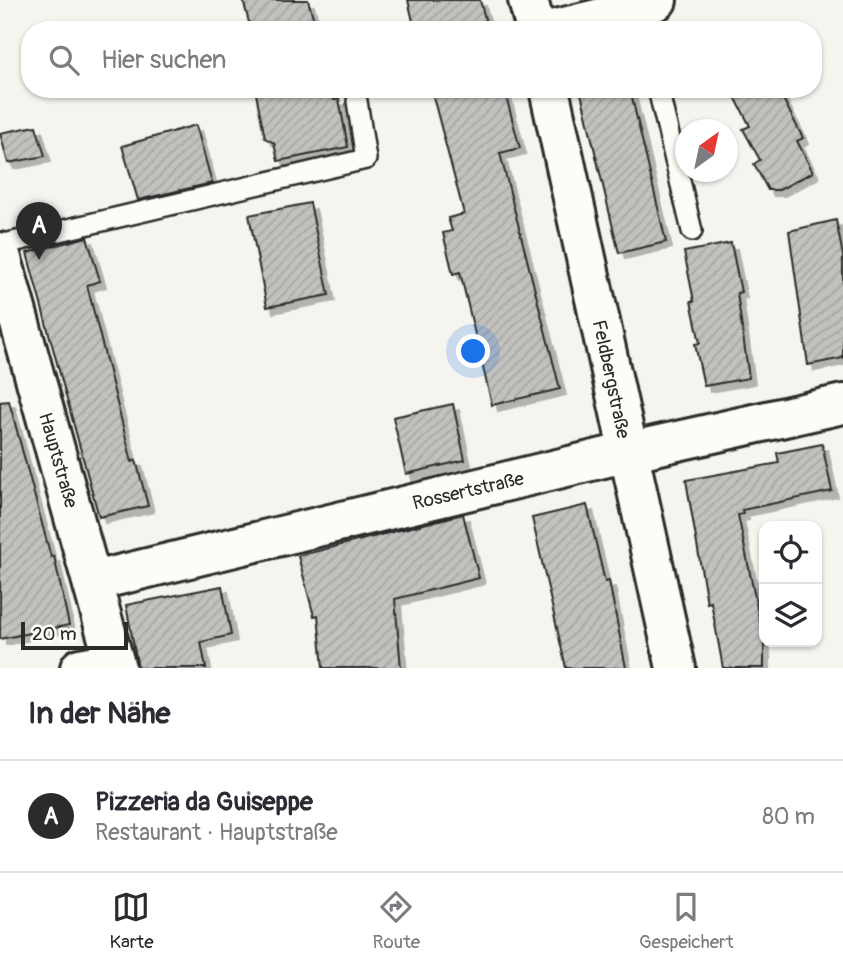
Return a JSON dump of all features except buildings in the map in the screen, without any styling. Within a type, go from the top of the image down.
[{"type":"street","points":[[528,0],[534,21]]},
{"type":"street","points":[[602,21],[646,13]]},
{"type":"street","name":"Feldbergstraße","points":[[551,98],[676,668]]},
{"type":"street","name":"Hauptstraße","points":[[0,252],[94,581],[103,666]]},
{"type":"street","name":"Rossertstraße","points":[[94,581],[628,452],[843,404]]},
{"type":"lane","points":[[660,98],[692,231]]},
{"type":"lane","points":[[0,245],[366,159],[357,102]]},
{"type":"place","name":"Pizzeria da Guiseppe","points":[[39,260]]}]
